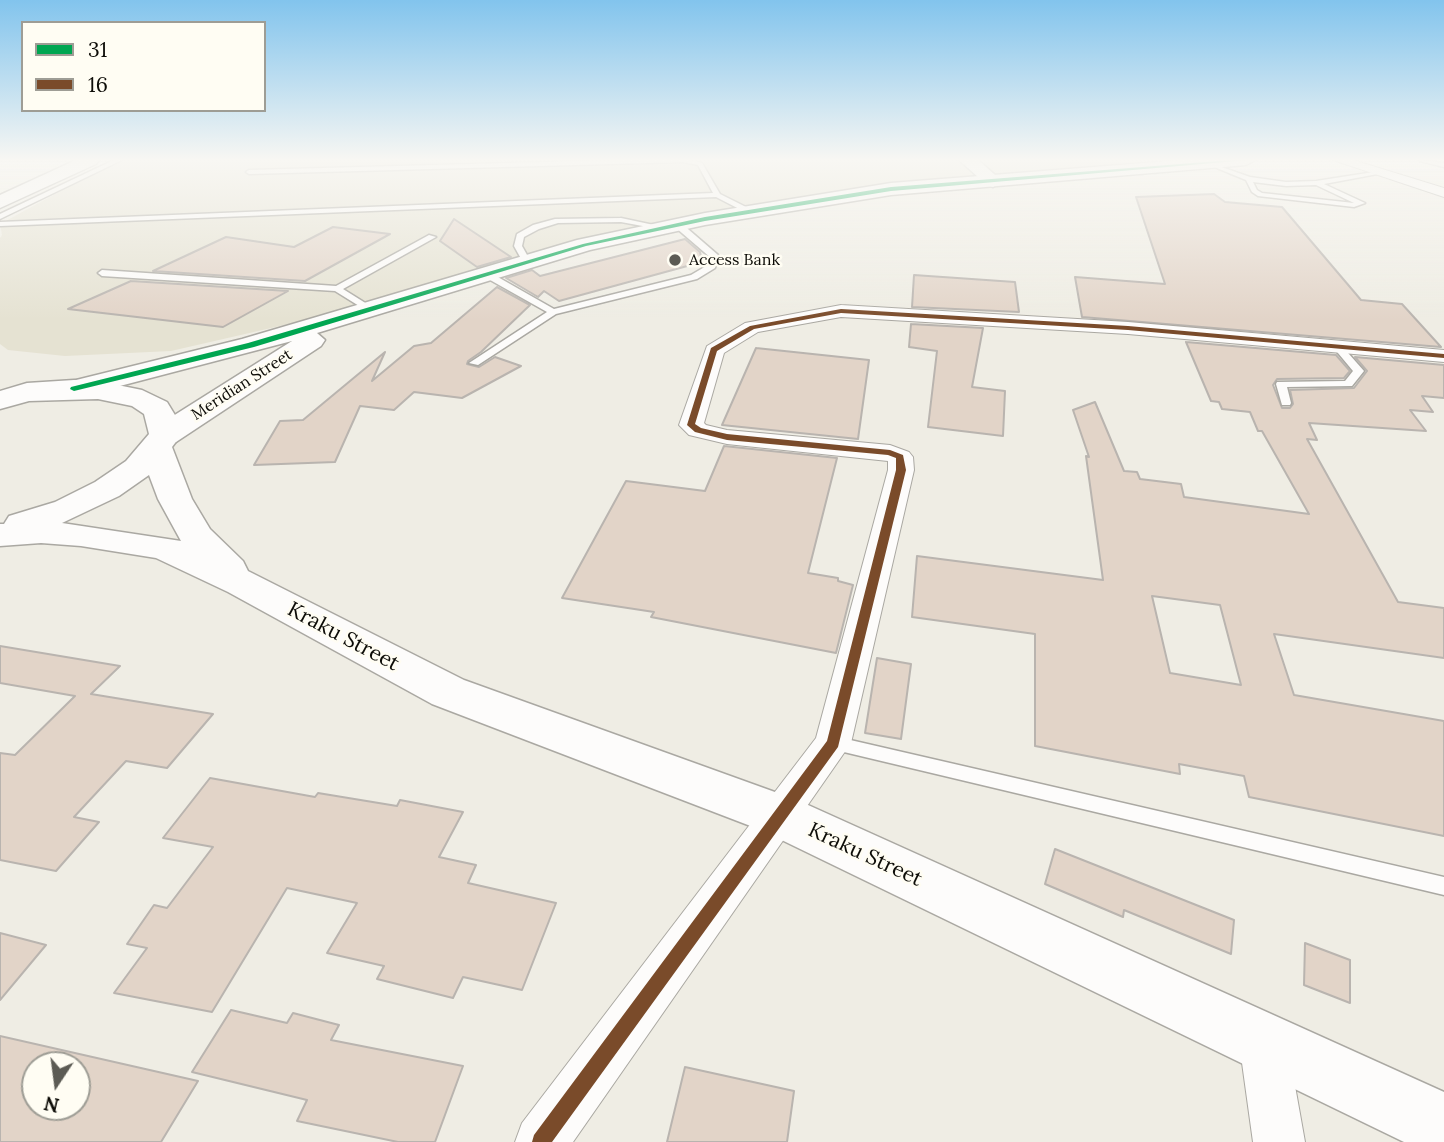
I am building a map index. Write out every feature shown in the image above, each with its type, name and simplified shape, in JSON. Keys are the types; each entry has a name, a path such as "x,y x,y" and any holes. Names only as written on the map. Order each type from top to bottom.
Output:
{"main road":[{"name":"Meridian Street","path":"74,388 251,345 585,245 738,213"},
{"name":"Meridian Street","path":"0,532 67,509 107,489 138,468 161,441 295,349 364,313"},
{"path":"9,392 74,388"},
{"name":"Kraku Street","path":"74,388 122,393 142,399 156,408 163,420 161,441 175,499 195,535 242,583"},
{"name":"Kraku Street","path":"0,532 81,535 165,548 242,583 448,692 779,815 1444,1126"}],"street":[{"path":"541,1142 833,743 901,470 900,457 878,451 727,437 698,430 691,425 714,350 752,327 841,311 1128,328 1444,356"},
{"path":"1263,1041 1279,1142"}],"lane":[{"path":"0,224 265,213"},
{"path":"474,363 553,312 694,276 712,266 715,257 671,226 621,220 558,221 536,227 520,236 518,246 527,262"},
{"path":"102,273 337,289 432,237"},
{"path":"486,274 553,312"},
{"path":"337,289 364,313"},
{"path":"1286,403 1281,384 1348,384 1359,372 1338,347"},
{"path":"833,743 1444,886"}],"shaded area":[{"path":"20,213 769,213 622,239 395,306 377,298 306,320 171,351 65,356 8,350 0,344 0,224"}],"building":[{"path":"1141,213 1287,213 1361,300 1402,304 1441,347 1082,317 1075,277 1165,284"},
{"path":"454,219 511,257 477,267 440,241"},
{"path":"333,227 390,234 305,281 153,271 226,237 294,247"},
{"path":"685,239 700,252 702,262 559,301 544,291 538,297 506,278 532,270 540,276"},
{"path":"914,275 1015,282 1019,312 912,307"},
{"path":"131,281 288,291 223,327 68,309"},
{"path":"497,287 530,305 467,364 479,367 495,357 521,366 462,398 414,392 394,410 360,406 335,462 254,465 280,421 303,420 385,352 372,381 414,346 431,343"},
{"path":"911,324 983,328 972,387 1005,391 1003,436 928,427 937,351 909,347"},
{"path":"1186,342 1336,355 1350,371 1344,378 1277,379 1273,385 1282,408 1290,408 1293,404 1290,390 1354,388 1367,371 1355,357 1444,365 1444,398 1422,396 1433,412 1410,410 1426,431 1309,423 1317,440 1307,439 1398,602 1444,608 1444,658 1274,634 1294,695 1444,721 1444,836 1249,797 1244,776 1179,764 1180,774 1035,746 1035,634 912,617 917,556 1103,580 1086,456 1089,457 1073,410 1095,402 1124,471 1137,472 1140,479 1181,484 1184,497 1309,514 1262,431 1258,431 1250,412 1222,409 1219,402 1211,401","holes":["1152,596 1220,605 1241,685 1170,673"]},
{"path":"756,348 869,360 858,439 722,425"},
{"path":"724,446 837,458 808,573 838,578 838,581 853,585 836,653 651,617 654,612 562,598 626,481 705,491"},
{"path":"0,646 120,666 91,694 213,714 167,768 126,761 74,817 99,822 56,871 0,860 0,753 15,755 75,696 0,683"},
{"path":"877,658 911,664 901,739 865,733"},
{"path":"210,778 315,797 318,793 397,806 400,800 463,812 439,857 476,865 468,883 556,903 522,990 463,977 453,998 377,979 384,966 327,953 357,903 287,888 212,1012 114,993 147,948 127,944 154,905 167,908 213,847 163,838"},
{"path":"1055,849 1234,920 1231,954 1124,910 1123,917 1045,884"},
{"path":"0,933 46,945 0,1000"},
{"path":"1305,943 1350,960 1350,1003 1304,985"},
{"path":"231,1010 287,1023 293,1013 339,1025 331,1040 463,1066 435,1142 398,1142 297,1121 307,1100 192,1072"},
{"path":"0,1036 66,1051 21,1051 21,1121 91,1121 91,1057 198,1081 161,1142 0,1142"},
{"path":"685,1067 794,1091 787,1142 667,1142"}],"transit line":[{"name":"31","path":"74,389 251,345 585,245 740,213"},
{"name":"16","path":"541,1142 833,743 901,470 900,457 890,453 727,437 698,430 691,425 714,350 752,327 841,311 1128,328 1444,356"}],"place":[{"name":"Access Bank","path":"675,260"}]}
